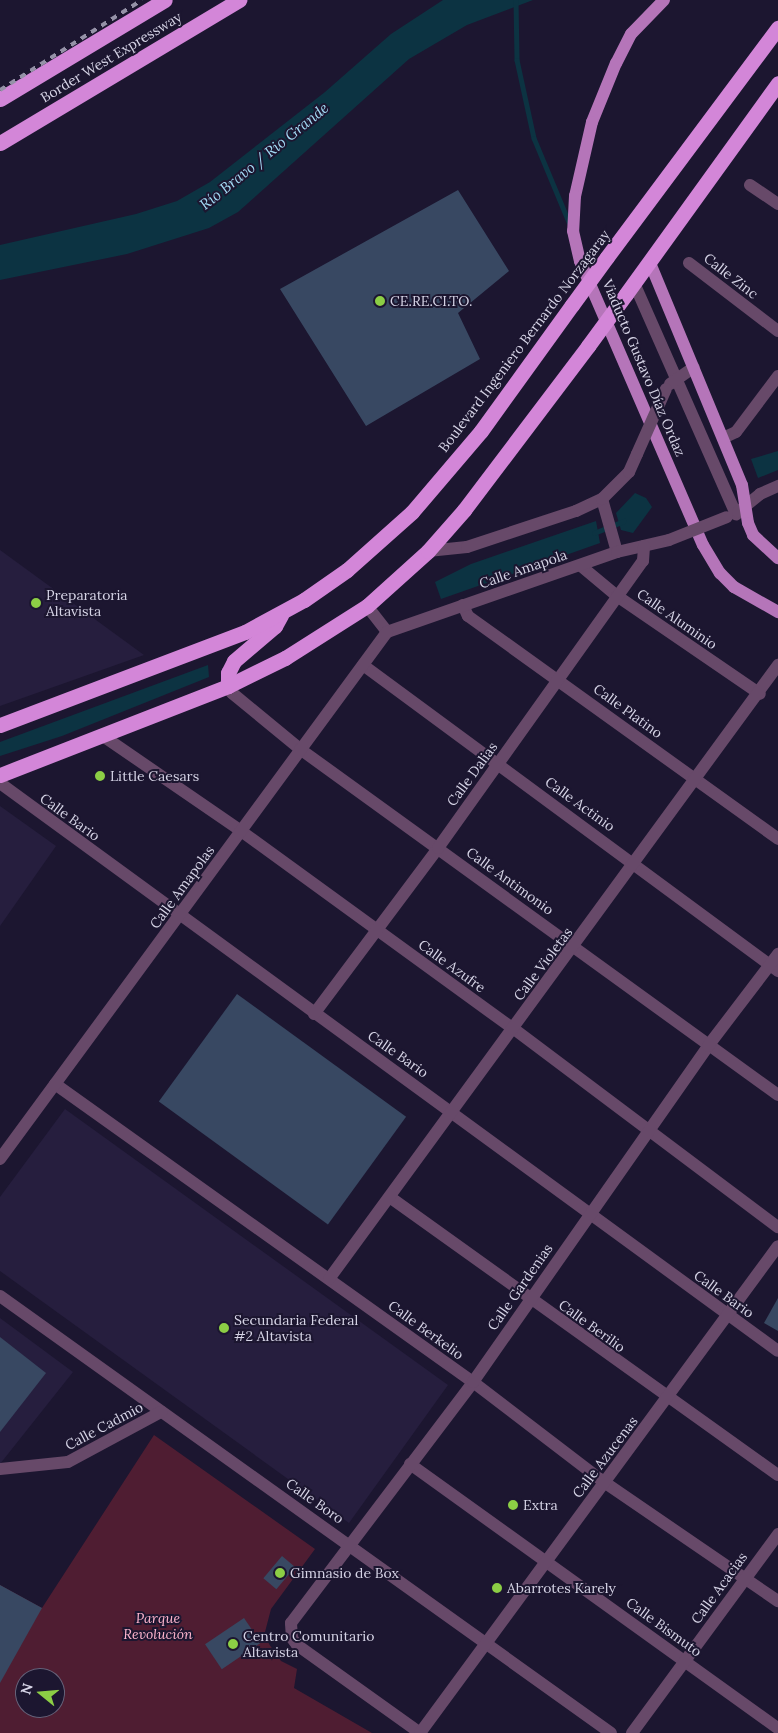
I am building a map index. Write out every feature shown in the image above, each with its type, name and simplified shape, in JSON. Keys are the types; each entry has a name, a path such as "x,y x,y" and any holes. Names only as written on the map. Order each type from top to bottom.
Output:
{"highway":[{"name":"Border West Expressway","path":"0,99 165,0"},
{"name":"Border West Expressway","path":"0,143 239,0"},
{"name":"Boulevard Ingeniero Bernardo Norzagaray","path":"0,725 221,642 283,612 347,570 412,512 481,431 607,257 778,28"},
{"path":"0,775 228,686 285,658 367,606 428,551 464,510 650,263 778,84"},
{"path":"228,686 228,673 234,661 275,626 283,612"}],"main road":[{"name":"Viaducto Gustavo Díaz Ordaz","path":"664,0 631,34 616,62 592,122 575,196 573,231 580,261 703,544 720,573 734,587 778,612"},
{"path":"650,263 742,484 736,513 753,535 778,558"}],"street":[{"path":"750,185 778,204"},
{"name":"Calle Zinc","path":"689,263 778,331"},
{"path":"630,289 676,378 736,513"},
{"path":"428,551 467,547 576,510 602,499 630,472 666,389 676,378 694,367"},
{"path":"723,438 736,432 778,376"},
{"name":"Calle Amapola","path":"387,632 617,552 669,540 736,513 760,494 778,486"},
{"path":"602,499 617,552"},
{"name":"Calle Dalias","path":"314,1014 438,848 643,561 644,546"},
{"name":"Calle Aluminio","path":"581,566 618,596 760,694"},
{"name":"Calle Platino","path":"463,605 468,616 778,839"},
{"path":"367,606 387,632"},
{"name":"Calle Amapolas","path":"0,1159 387,632"},
{"name":"Calle Actinio","path":"363,665 636,863 774,968"},
{"name":"Calle Violetas","path":"329,1279 391,1198 576,946 696,779 760,694 778,665"},
{"name":"Calle Antimonio","path":"228,686 232,693 300,749 576,946 708,1046 778,1095"},
{"name":"Calle Azufre","path":"103,736 241,831 514,1029 778,1227"},
{"name":"Calle Bario","path":"0,783 314,1014 454,1112 588,1215 778,1351"},
{"name":"Calle Gardenias","path":"420,1733 297,1645 292,1638 294,1617 352,1545 472,1382 708,1046 774,968 778,954"},
{"name":"Calle Berkelio","path":"55,1084 472,1382 604,1482 778,1601"},
{"name":"Calle Berilio","path":"391,1198 668,1399 778,1475"},
{"name":"Calle Azucenas","path":"420,1733 489,1643 604,1482 668,1399 778,1246"},
{"name":"Calle Boro","path":"0,1296 161,1412 352,1545 611,1733"},
{"name":"Calle Cadmio","path":"0,1469 68,1462 161,1412"},
{"name":"Calle Bismuto","path":"410,1464 778,1728"},
{"name":"Calle Acacias","path":"632,1733 778,1534"}],"shaded area":[{"name":"Preparatoria Altavista","path":"0,550 144,655 0,706"},
{"path":"0,806 56,846 0,926"},
{"name":"Secundaria Federal #2 Altavista","path":"65,1109 448,1385 349,1523 0,1271 0,1197"},
{"path":"0,1318 73,1372 0,1464"}],"green space":[{"name":"Parque Revolución","path":"154,1435 315,1549 271,1609 265,1632 269,1644 281,1661 297,1669 294,1688 372,1733 0,1733 0,1585 42,1608"}],"water":[{"name":"Río Bravo / Rio Grande","path":"443,0 533,0 467,25 409,59 238,212 209,228 127,254 0,280 0,245 136,214 177,201 210,182 325,92 391,34"},
{"path":"778,451 778,470 758,478 751,459"},
{"path":"635,493 646,498 652,507 633,533 621,530 616,513"},
{"path":"596,521 600,543 441,599 435,582 471,564"},
{"path":"208,665 209,677 62,736 0,756 0,742"}],"building":[{"name":"CE.RE.CI.TO.","path":"458,190 509,271 458,313 480,359 366,426 280,289"},
{"path":"237,994 406,1117 328,1224 159,1102"},
{"path":"778,1298 778,1331 764,1323"},
{"path":"0,1337 46,1373 0,1432"},
{"name":"Gimnasio de Box","path":"282,1556 295,1567 276,1589 263,1578"},
{"path":"0,1585 42,1608 0,1683"},
{"name":"Centro Comunitario Altavista","path":"244,1618 261,1643 222,1669 205,1644"}],"waterway":[{"path":"516,0 517,60 534,138 569,222"},
{"path":"594,533 624,521"}],"railway":[{"path":"0,90 142,0"}],"place":[{"name":"CE.RE.CI.TO.","path":"380,301"},
{"name":"Preparatoria Altavista","path":"36,603"},
{"name":"Little Caesars","path":"100,776"},
{"name":"Secundaria Federal #2 Altavista","path":"224,1328"},
{"name":"Extra","path":"513,1505"},
{"name":"Gimnasio de Box","path":"280,1573"},
{"name":"Abarrotes Karely","path":"497,1588"},
{"name":"Centro Comunitario Altavista","path":"233,1644"}]}
